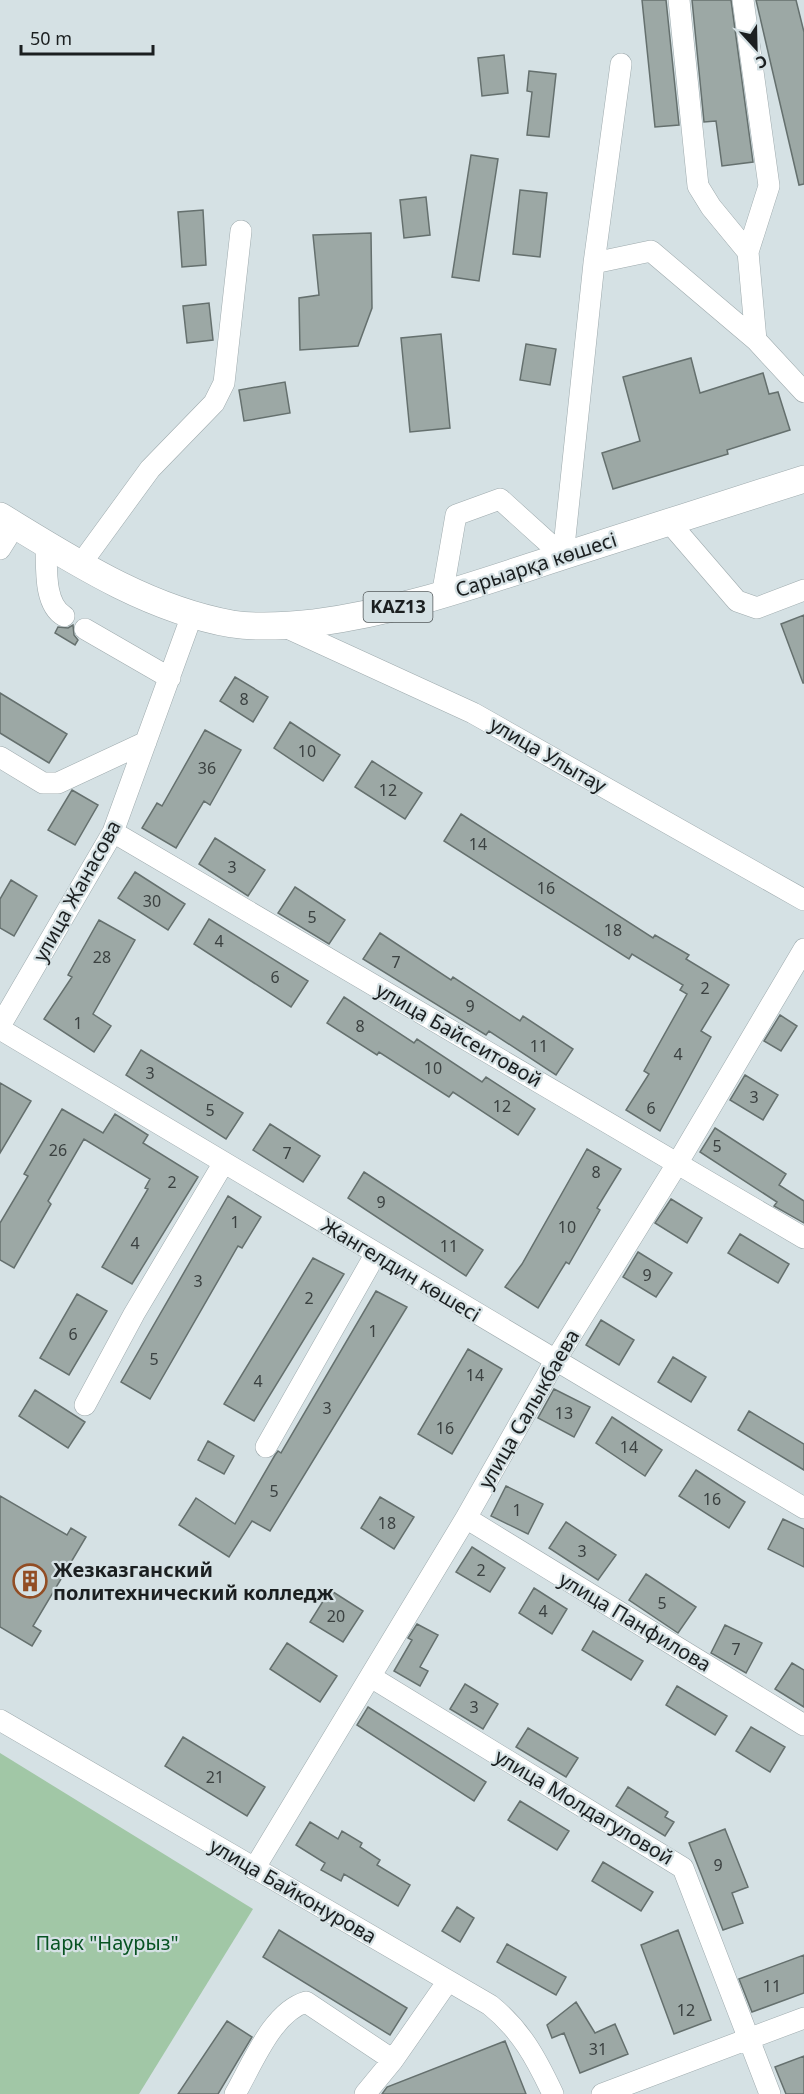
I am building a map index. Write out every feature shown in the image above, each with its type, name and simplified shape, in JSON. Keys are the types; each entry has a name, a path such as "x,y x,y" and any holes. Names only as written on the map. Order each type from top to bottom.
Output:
{"main road":[{"name":"Сарыарқа көшесі","path":"8,520 80,565 158,602 192,615 234,624 283,626 362,617 442,596 804,479"}],"street":[{"path":"679,0 698,186 711,207 748,252"},
{"path":"743,0 769,186 748,252 756,340"},
{"path":"563,556 594,263 621,64"},
{"path":"80,565 150,470 214,403 224,383 241,231"},
{"path":"594,263 651,251 756,340 804,392"},
{"path":"442,596 456,515 500,499 563,556"},
{"path":"0,549 8,520"},
{"path":"669,522 737,601 757,608 804,590"},
{"path":"46,544 49,592 57,612 64,616"},
{"name":"улица Жанасова","path":"0,1028 113,832 192,615"},
{"name":"улица Улытау","path":"283,626 473,713 804,900"},
{"path":"85,629 170,678"},
{"path":"0,757 43,783 58,783 146,742"},
{"name":"улица Байсеитовой","path":"113,832 804,1238"},
{"name":"улица Салыкбаева","path":"254,1869 466,1518 555,1361 677,1164 804,949"},
{"name":"Жангелдин көшесі","path":"0,1028 375,1255 804,1508"},
{"path":"85,1405 134,1314 223,1164"},
{"path":"266,1447 375,1255"},
{"name":"улица Панфилова","path":"466,1518 804,1725"},
{"name":"улица Молдагуловой","path":"371,1677 683,1868 770,2094"},
{"name":"улица Байконурова","path":"0,1720 489,2005 508,2019 535,2054 553,2094"},
{"path":"365,2094 393,2060 448,1981"},
{"path":"235,2094 275,2024 285,2012 306,2002 393,2060"},
{"path":"602,2094 804,2018"}],"green space":[{"name":"Парк \"Наурыз\"","path":"0,1753 253,1909 139,2094 0,2094"}],"building":[{"path":"642,0 666,0 679,125 655,127"},
{"path":"692,0 731,0 753,162 722,166 716,121 704,122"},
{"path":"756,0 796,0 804,32 804,184 799,185"},
{"path":"504,55 508,93 482,96 478,58"},
{"path":"529,71 556,74 549,137 527,135 532,92 527,91"},
{"path":"471,155 498,159 479,281 452,277"},
{"path":"520,190 547,193 540,257 513,254"},
{"path":"426,197 430,235 404,238 400,200"},
{"path":"203,210 206,265 182,267 178,212"},
{"path":"371,233 372,308 358,346 300,350 299,298 319,295 313,235"},
{"path":"209,303 213,340 187,343 183,306"},
{"path":"441,334 450,428 410,432 401,338"},
{"path":"526,344 556,349 550,385 520,380"},
{"path":"691,358 700,393 763,373 769,394 778,392 790,430 727,450 728,454 613,489 602,453 640,441 623,377"},
{"path":"285,382 290,413 244,421 239,390"},
{"path":"804,615 804,683 803,683 781,624"},
{"path":"73,625 74,635 78,640 75,645 55,633 58,627 68,628"},
{"path":"235,677 268,697 253,722 220,701"},
{"path":"0,693 67,734 49,763 0,733"},
{"path":"290,722 340,755 323,781 274,748"},
{"path":"205,730 241,750 210,805 204,801 176,848 142,828 157,803 162,806"},
{"path":"372,761 422,793 405,819 355,787"},
{"path":"72,790 98,805 75,845 48,830"},
{"path":"461,814 653,938 655,935 689,955 686,959 729,985 701,1031 711,1037 660,1131 626,1110 649,1074 644,1071 687,994 680,990 683,985 632,954 629,959 444,841"},
{"path":"215,838 265,870 248,896 199,864"},
{"path":"135,872 185,904 168,930 118,898"},
{"path":"11,880 37,896 14,936 0,928 0,899"},
{"path":"295,887 345,920 329,944 278,913"},
{"path":"209,919 308,981 291,1007 194,944"},
{"path":"99,920 135,940 93,1014 111,1026 94,1052 44,1019 72,977 68,975"},
{"path":"380,933 451,980 453,977 520,1021 523,1016 573,1049 556,1075 489,1031 486,1035 363,959"},
{"path":"344,997 414,1043 417,1039 482,1082 486,1077 535,1109 518,1135 453,1092 449,1097 379,1052 377,1055 327,1023"},
{"path":"780,1015 797,1026 781,1051 764,1041"},
{"path":"141,1050 243,1113 226,1139 126,1075"},
{"path":"745,1075 778,1095 763,1120 730,1100"},
{"path":"0,1083 31,1101 0,1153"},
{"path":"62,1109 103,1133 115,1114 148,1135 143,1143 198,1177 132,1284 102,1267 148,1189 145,1188 150,1179 84,1139 48,1201 51,1204 14,1268 0,1260 0,1223 28,1176 24,1174"},
{"path":"270,1124 320,1156 303,1182 253,1150"},
{"path":"715,1128 786,1174 779,1185 804,1201 804,1223 774,1206 777,1202 700,1152"},
{"path":"587,1149 621,1169 597,1208 600,1210 569,1264 566,1262 538,1308 505,1287 522,1264"},
{"path":"364,1172 483,1250 466,1276 348,1198"},
{"path":"228,1196 261,1217 242,1248 238,1246 150,1399 121,1382"},
{"path":"671,1199 702,1218 687,1243 655,1223"},
{"path":"740,1234 789,1264 778,1283 728,1253"},
{"path":"638,1252 672,1273 656,1297 623,1277"},
{"path":"313,1258 344,1274 254,1421 224,1404"},
{"path":"376,1291 407,1307 270,1531 252,1521 229,1557 179,1525 196,1498 235,1524 275,1455 278,1451 281,1453"},
{"path":"77,1294 107,1311 69,1375 40,1358"},
{"path":"601,1320 634,1340 619,1365 586,1345"},
{"path":"468,1349 502,1369 452,1454 418,1434"},
{"path":"673,1357 706,1377 691,1402 658,1382"},
{"path":"554,1389 590,1407 574,1437 538,1418"},
{"path":"35,1390 85,1422 68,1448 19,1416"},
{"path":"749,1411 804,1444 804,1470 738,1430"},
{"path":"612,1417 662,1450 645,1476 596,1443"},
{"path":"208,1441 234,1456 224,1474 198,1460"},
{"path":"696,1470 745,1502 729,1528 679,1496"},
{"path":"506,1486 543,1504 528,1534 491,1516"},
{"name":"Жезказганский политехнический колледж","path":"0,1496 67,1535 71,1528 86,1537 33,1626 41,1631 32,1646 0,1627"},
{"path":"380,1497 414,1517 394,1549 361,1528"},
{"path":"783,1519 804,1529 804,1567 768,1549"},
{"path":"566,1522 616,1555 598,1580 549,1548"},
{"path":"472,1547 505,1568 490,1592 456,1572"},
{"path":"646,1574 696,1607 678,1633 629,1600"},
{"path":"534,1588 567,1609 552,1634 519,1613"},
{"path":"330,1590 363,1611 343,1642 310,1622"},
{"path":"417,1624 438,1635 420,1667 428,1671 420,1686 394,1671 412,1640 408,1638"},
{"path":"725,1625 762,1643 746,1673 711,1653"},
{"path":"593,1631 643,1661 631,1680 582,1650"},
{"path":"287,1643 337,1676 320,1702 270,1669"},
{"path":"792,1663 804,1670 804,1707 775,1689"},
{"path":"465,1684 498,1704 483,1729 450,1709"},
{"path":"677,1686 727,1716 715,1735 666,1705"},
{"path":"368,1707 486,1782 474,1801 357,1725"},
{"path":"751,1727 785,1747 770,1772 736,1751"},
{"path":"528,1728 578,1758 566,1777 516,1747"},
{"path":"183,1737 265,1787 247,1816 165,1766"},
{"path":"628,1787 668,1812 665,1817 674,1822 665,1836 616,1806"},
{"path":"520,1801 569,1831 557,1850 508,1820"},
{"path":"310,1822 338,1839 342,1831 362,1843 360,1847 380,1860 377,1865 410,1885 398,1906 344,1874 341,1881 321,1870 325,1863 296,1845"},
{"path":"725,1829 748,1887 732,1893 743,1923 723,1930 689,1843"},
{"path":"603,1862 653,1892 641,1911 592,1881"},
{"path":"457,1907 474,1918 460,1942 442,1931"},
{"path":"279,1930 407,2008 390,2035 263,1957"},
{"path":"678,1930 711,2020 674,2034 641,1945"},
{"path":"507,1944 566,1977 556,1995 497,1962"},
{"path":"804,1955 804,1993 752,2012 739,1979"},
{"path":"576,2002 595,2033 615,2024 628,2054 580,2073 564,2033 552,2038 547,2025"},
{"path":"227,2021 252,2037 218,2094 178,2094"},
{"path":"505,2041 526,2094 382,2094 387,2087"},
{"path":"804,2056 804,2094 786,2094 775,2067"}],"place":[{"name":"Жезказганский политехнический колледж","path":"30,1581"}]}
